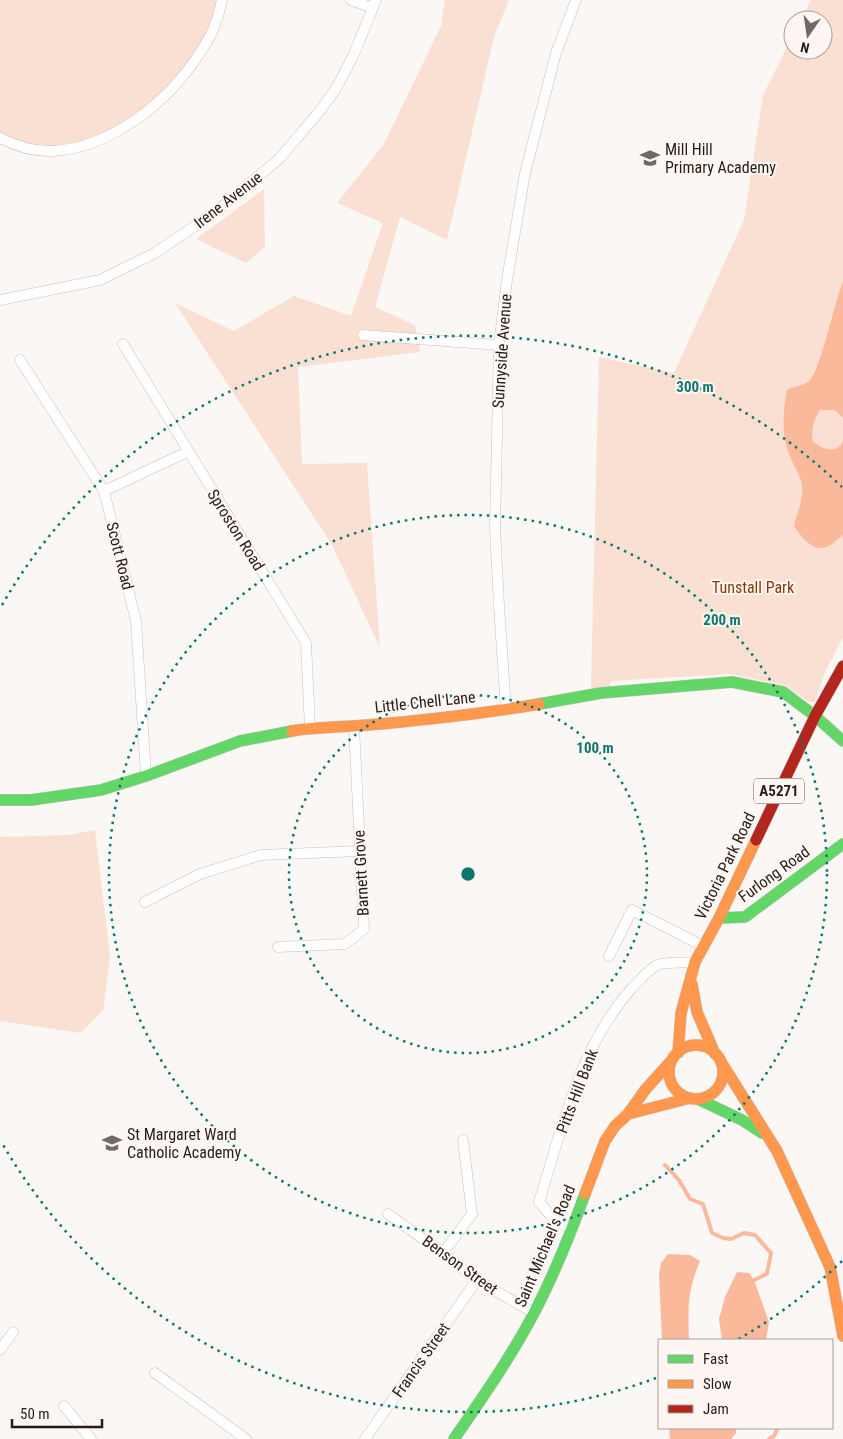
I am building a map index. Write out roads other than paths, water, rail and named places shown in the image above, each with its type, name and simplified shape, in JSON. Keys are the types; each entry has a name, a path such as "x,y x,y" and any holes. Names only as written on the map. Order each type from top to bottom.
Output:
{"street":[{"path":"0,138 10,144 33,150 52,151 89,143 140,118 173,89 188,71 213,30 222,0"},
{"path":"351,0 375,4"},
{"name":"Sunnyside Avenue","path":"506,710 498,606 495,528 499,345 507,280 525,173 556,53 576,0"},
{"name":"Irene Avenue","path":"0,300 100,280 155,253 213,214 279,159 319,112 337,87 354,54 375,4"},
{"path":"364,335 499,345"},
{"name":"Sproston Road","path":"122,344 306,644 310,728"},
{"name":"Scott Road","path":"20,360 104,491 136,621 146,776"},
{"path":"104,491 187,452"},
{"name":"Victoria Park Road","path":"675,1056 681,1013 695,962 719,918 815,716 843,666"},
{"name":"Little Chell Lane","path":"1,797 31,800 101,790 146,776 240,740 310,728 354,726 506,710 601,693 732,682 783,692 815,716 843,741"},
{"name":"Barnett Grove","path":"278,947 345,944 364,929 354,726"},
{"name":"Furlong Road","path":"719,918 745,917 843,844"},
{"path":"146,902 200,874 261,856 360,851"},
{"path":"609,956 632,910 703,946"},
{"name":"Pitts Hill Bank","path":"571,1229 551,1216 539,1202 574,1089 592,1047 621,1001 642,977 658,965 695,962"},
{"name":"Victoria Park Road","path":"691,974 694,1004 700,1022 718,1058"},
{"path":"628,1114 707,1097 719,1086 723,1072 718,1058 703,1047 695,1046 686,1048 675,1056 669,1076 681,1095 694,1099"},
{"name":"Saint Michael's Road","path":"454,1439 493,1381 534,1313 557,1265 605,1141 615,1126 628,1114 645,1090 675,1056"},
{"name":"A5271","path":"718,1058 777,1151 830,1267 843,1336"},
{"name":"A5271","path":"694,1099 742,1120 768,1138"},
{"path":"443,1253 472,1214 463,1140"},
{"name":"Benson Street","path":"388,1214 477,1280 534,1313"},
{"name":"Francis Street","path":"365,1439 477,1280"},
{"path":"0,1350 13,1332"},
{"path":"155,1374 246,1439"},
{"path":"64,1406 91,1439"}],"waterway":[{"path":"665,1165 679,1180 690,1199 703,1204 712,1233 731,1239 744,1233 755,1235 771,1253 767,1274 754,1280"},
{"path":"769,1439 774,1436 778,1429"}],"place":[{"name":"Mill Hill Primary Academy","path":"650,158"},
{"name":"St Margaret Ward Catholic Academy","path":"112,1143"}],"park label":[{"name":"Tunstall Park","path":"753,587"}]}
